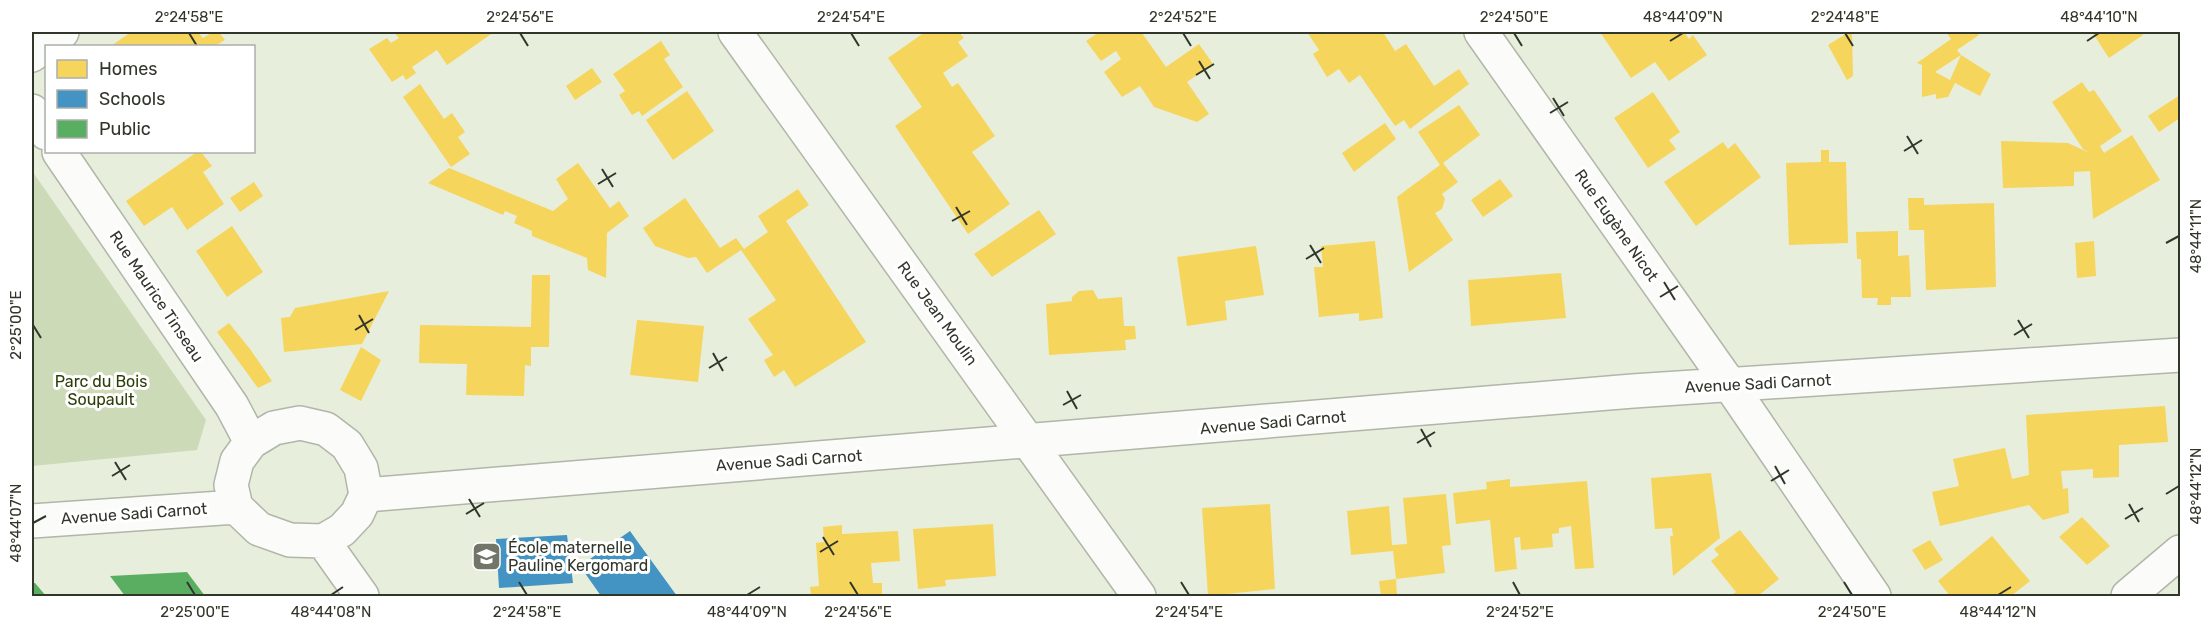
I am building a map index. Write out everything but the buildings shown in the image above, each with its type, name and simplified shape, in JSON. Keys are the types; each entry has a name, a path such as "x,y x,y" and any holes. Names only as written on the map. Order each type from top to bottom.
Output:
{"street":[{"path":"32,55 62,32"},
{"name":"Rue Jean Moulin","path":"735,32 1029,440 1139,597"},
{"name":"Rue Eugène Nicot","path":"1481,32 1730,385 1874,597"},
{"path":"32,111 45,131"},
{"name":"Rue Maurice Tinseau","path":"60,153 232,406 251,442"},
{"name":"Avenue Sadi Carnot","path":"366,495 1730,385 2181,354"},
{"path":"300,423 326,429 347,445 361,468 366,495 357,514 342,530 323,541 290,540 259,529 236,507 231,485 237,461 251,442 274,428 300,423"},
{"name":"Avenue Sadi Carnot","path":"32,521 236,507"},
{"path":"323,541 362,597"},
{"path":"2128,597 2181,552"}],"green space":[{"name":"Parc du Bois Soupault","path":"32,171 206,420 197,450 32,466"}],"place":[{"name":"École maternelle Pauline Kergomard","path":"487,556"}]}
